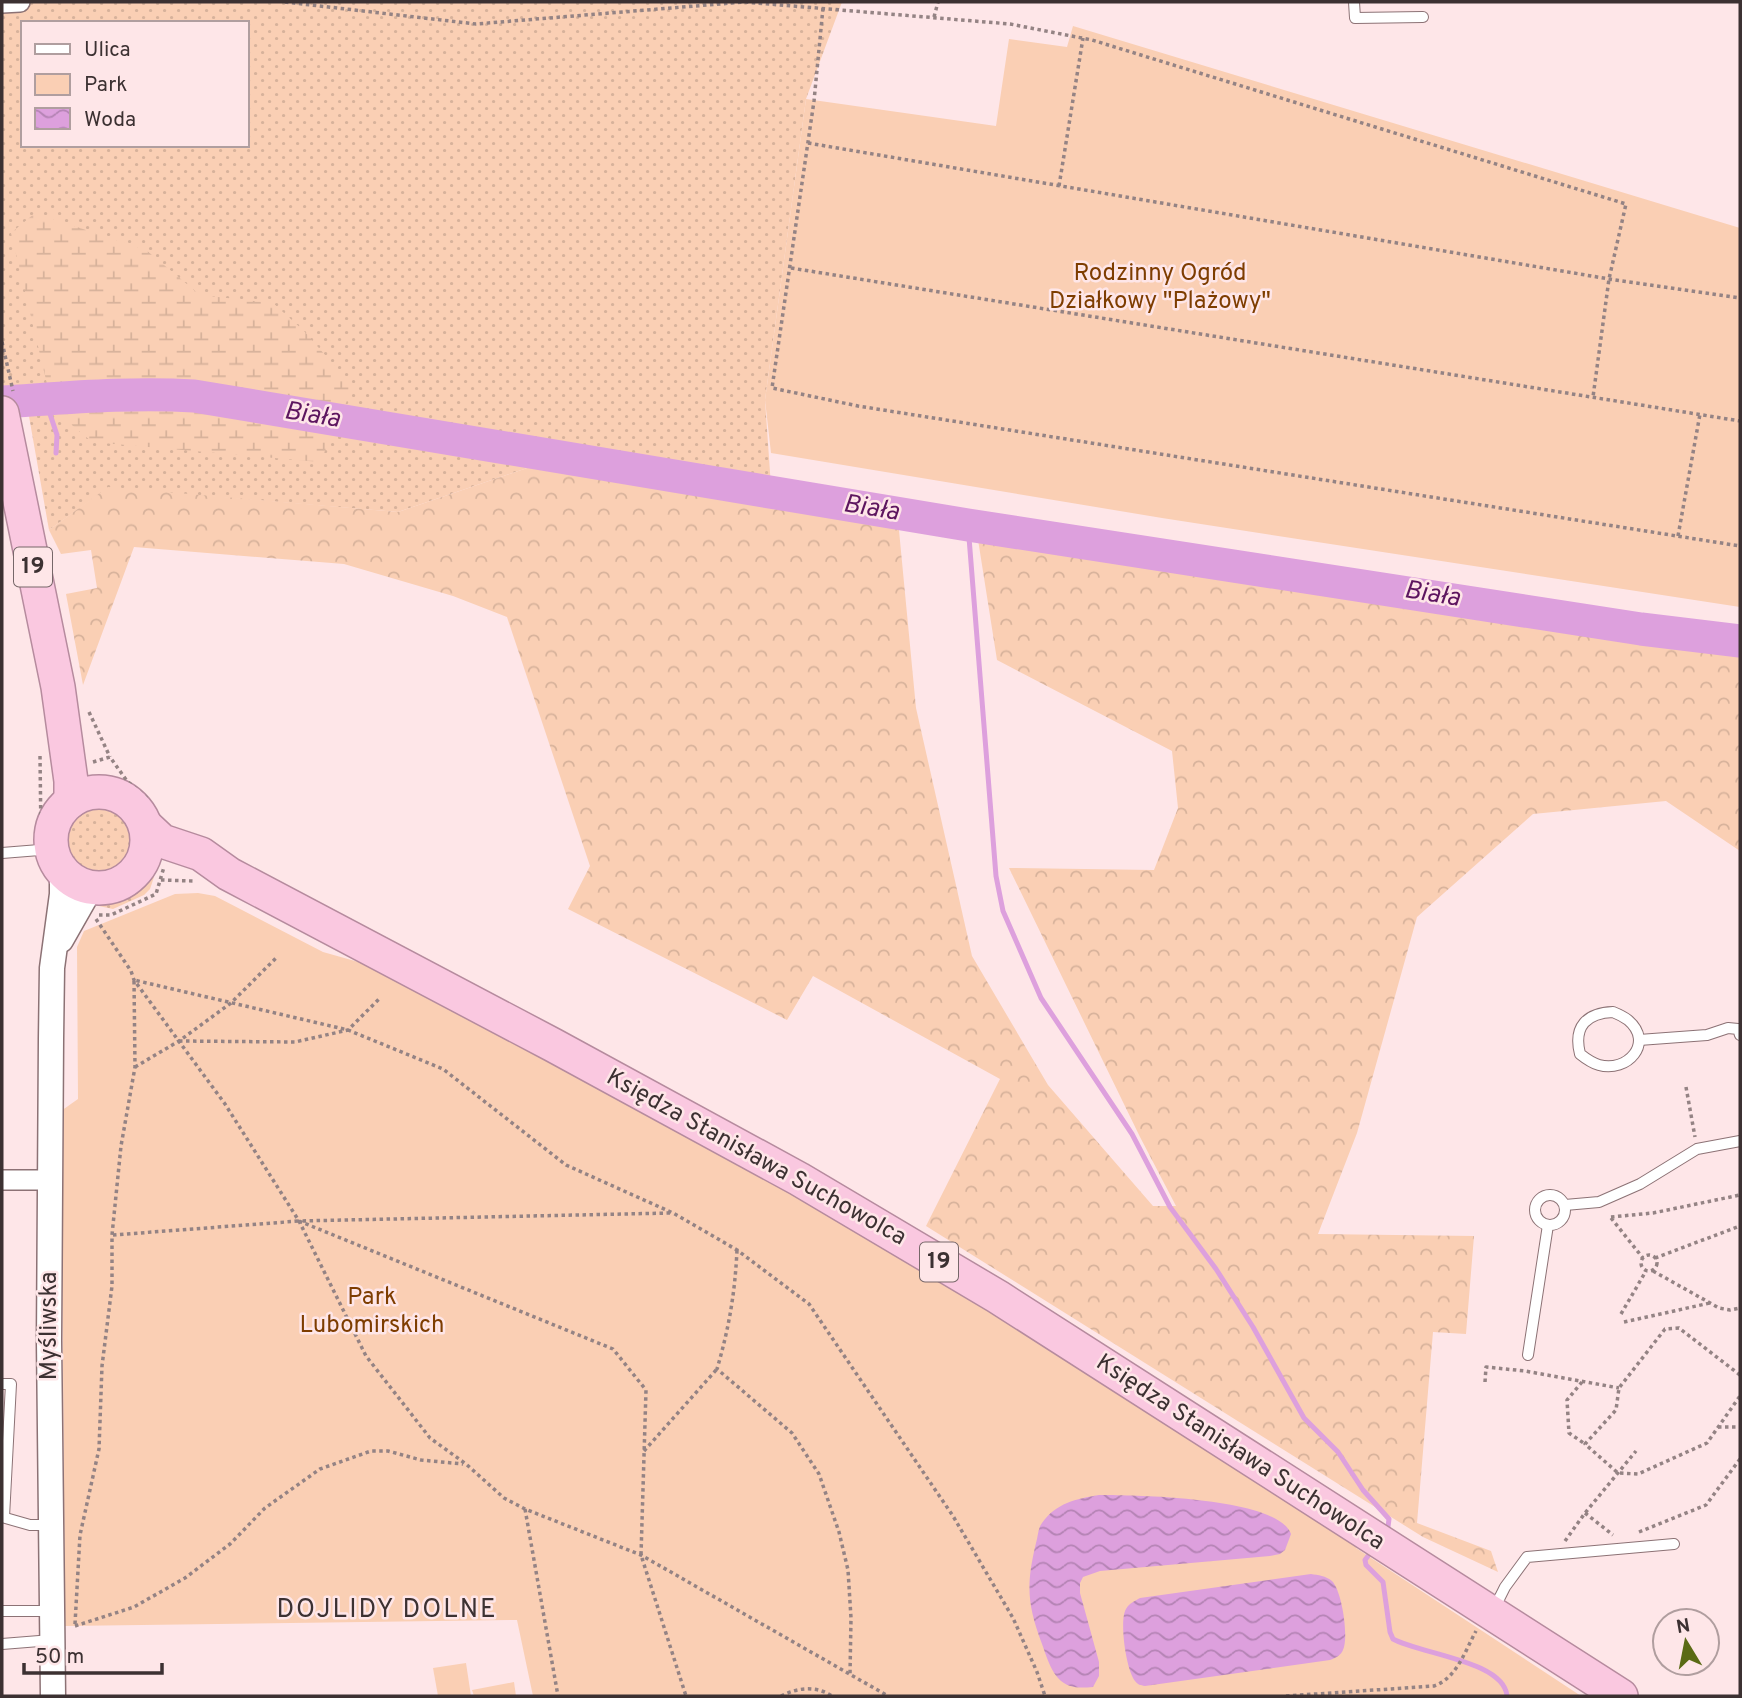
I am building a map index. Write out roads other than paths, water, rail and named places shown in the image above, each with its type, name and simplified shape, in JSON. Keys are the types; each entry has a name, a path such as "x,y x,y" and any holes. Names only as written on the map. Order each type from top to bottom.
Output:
{"highway":[{"name":"19","path":"2,416 58,687 71,781 71,801"},
{"name":"19","path":"58,687 95,775 107,792 123,797 131,803 142,816 146,826"},
{"path":"107,792 89,793 71,801 59,813 53,826 52,856 72,879 82,884 95,901 107,887 125,880 141,865 147,847 146,826"},
{"name":"Księdza Stanisława Suchowolca","path":"146,826 162,841 201,854 229,874 541,1038 799,1179 998,1297 1621,1696"},
{"name":"Księdza Stanisława Suchowolca","path":"141,865 164,864 229,874"}],"street":[{"path":"2,3 20,2"},
{"name":"Myśliwska","path":"52,856 62,894 53,956 50,1180 53,1696"},
{"name":"Myśliwska","path":"53,956 86,896 95,901"},
{"path":"2,1180 50,1180"}],"lane":[{"path":"1354,2 1355,19 1423,17"},
{"path":"2,853 52,856"},
{"path":"1613,1012 1628,1020 1637,1032 1639,1040 1637,1050 1630,1060 1600,1066 1580,1054 1577,1041 1587,1020 1598,1013 1613,1012"},
{"path":"1639,1040 1707,1035 1728,1028 1738,1029 1740,1035"},
{"path":"1565,1205 1599,1202 1640,1184 1697,1149 1740,1141"},
{"path":"1553,1195 1560,1198 1565,1205 1563,1217 1560,1222 1548,1225 1540,1222 1534,1207 1538,1199 1553,1195"},
{"path":"1528,1355 1548,1225"},
{"path":"2,1384 11,1384 3,1517 30,1525 51,1524"},
{"path":"1491,1614 1505,1587 1527,1557 1674,1544"},
{"path":"2,1611 52,1611"},
{"path":"2,1644 52,1640"}],"water":[{"path":"1099,1495 1172,1498 1234,1505 1260,1512 1280,1522 1291,1534 1285,1550 1280,1554 1100,1571 1083,1577 1080,1593 1099,1662 1099,1676 1093,1687 1074,1687 1058,1678 1047,1657 1031,1606 1031,1571 1040,1527 1048,1516 1067,1503"},
{"path":"1311,1574 1332,1581 1339,1594 1344,1614 1345,1644 1336,1657 1145,1686 1135,1681 1126,1656 1123,1634 1124,1615 1132,1602 1140,1598"}],"waterway":[{"name":"Biała","path":"2,402 122,395 194,396 968,525 1641,629 1740,641"},
{"path":"45,399 57,435 56,453"},
{"path":"968,525 996,876 1003,911 1041,998 1132,1134 1170,1207 1216,1269 1253,1327 1304,1418 1338,1452 1363,1490 1389,1519 1388,1527"},
{"path":"1368,1556 1366,1565 1383,1582 1393,1639 1459,1660 1492,1674 1502,1684 1507,1696"}],"district":[{"name":"DOJLIDY DOLNE","path":"387,1610"}],"park label":[{"name":"Rodzinny Ogród Działkowy \"Plażowy\"","path":"1160,288"},
{"name":"Park Lubomirskich","path":"372,1312"}]}
